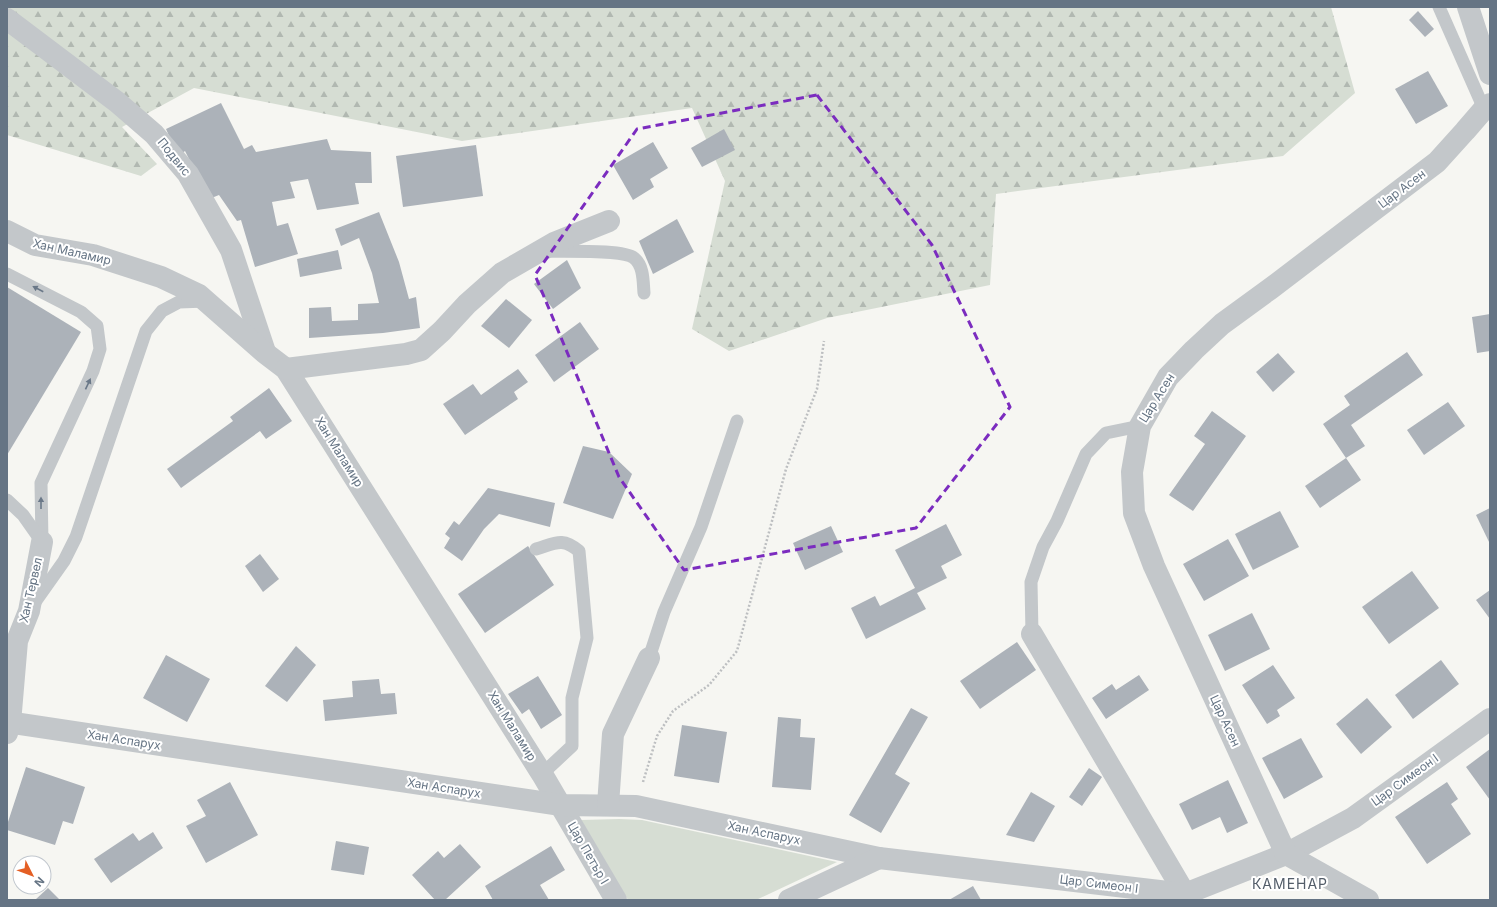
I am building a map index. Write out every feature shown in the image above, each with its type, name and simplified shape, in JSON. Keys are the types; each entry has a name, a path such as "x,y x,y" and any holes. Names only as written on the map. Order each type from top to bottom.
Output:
{"street":[{"path":"1468,7 1490,74"},
{"name":"Подвис","path":"7,18 117,102 154,134 188,174 230,250 265,353"},
{"name":"Цар Асен","path":"1286,854 1154,566 1134,513 1132,472 1140,426 1168,377 1222,324 1436,162 1465,132 1487,106"},
{"path":"286,369 406,354 421,350 442,331 467,304 502,273 554,243 609,221"},
{"name":"Хан Маламир","path":"7,231 35,245 93,255 161,277 199,295 265,353 286,369 561,805"},
{"name":"Хан Тервел","path":"8,726 17,641 29,611 42,542"},
{"path":"1032,634 1188,897"},
{"path":"608,805 613,734 649,658"},
{"name":"Цар Симеон I","path":"879,858 1188,897 1286,854 1353,818 1490,719"},
{"name":"Хан Аспарух","path":"8,726 561,805 636,806 879,858"},
{"name":"Цар Петър I","path":"561,805 616,900"},
{"path":"1286,854 1368,900"},
{"path":"789,900 879,858"}],"lane":[{"path":"1438,7 1487,106"},
{"path":"541,251 622,253 634,258 642,268 644,293"},
{"path":"7,274 81,312 97,326 100,349 93,372 41,483 42,542"},
{"path":"29,611 64,561 76,537 146,331 162,311 179,302 206,301"},
{"path":"649,658 664,612 701,528 737,421"},
{"path":"1032,634 1031,582 1043,547 1057,521 1086,454 1106,433 1140,426"},
{"path":"7,500 22,515 42,542"},
{"path":"536,549 561,542 570,543 579,551 587,638 572,698 572,746 542,774"}],"path":[{"path":"636,806 657,736 673,711 709,685 737,651 786,469 818,389 824,341"}],"highlighted area":[{"path":"817,95 932,245 1010,407 916,528 684,570 619,477 535,275 637,129"}],"green space":[{"path":"7,7 1331,7 1355,93 1283,156 996,194 990,285 827,318 729,351 692,329 725,181 692,108 462,141 194,88 122,127 157,164 141,176 7,135"},
{"path":"581,820 642,820 837,862 756,900 628,900"}],"building":[{"path":"1418,11 1434,29 1425,37 1409,20"},
{"path":"1428,71 1448,106 1416,124 1395,89"},
{"path":"221,103 244,149 252,145 256,152 327,139 331,150 371,152 372,183 355,183 359,204 317,210 308,179 290,182 295,198 272,202 277,226 288,223 298,254 255,267 241,220 237,221 219,195 209,199 185,151 181,154 174,147 166,129"},
{"path":"724,129 735,150 702,167 691,148"},
{"path":"653,142 668,168 650,179 654,187 633,200 613,165"},
{"path":"476,145 483,196 403,207 396,156"},
{"path":"379,212 399,262 409,299 416,297 420,328 383,333 309,338 309,308 331,307 332,321 358,320 358,304 379,303 372,273 359,238 341,246 335,229"},
{"path":"677,219 694,252 653,274 639,241"},
{"path":"338,250 342,269 300,277 297,259"},
{"path":"567,260 581,288 553,309 534,284"},
{"path":"7,287 81,332 7,455"},
{"path":"506,299 532,320 509,348 481,326"},
{"path":"1490,314 1490,351 1477,353 1472,317"},
{"path":"580,322 599,349 554,382 535,355"},
{"path":"1407,352 1423,375 1351,425 1365,446 1346,458 1323,424 1350,405 1344,396"},
{"path":"1278,353 1295,372 1273,392 1256,372"},
{"path":"518,369 528,382 514,392 518,399 465,435 443,404 473,384 481,395"},
{"path":"269,388 292,421 266,439 260,431 181,488 167,469 233,421 230,417"},
{"path":"1448,402 1465,426 1424,455 1407,430"},
{"path":"1212,411 1246,436 1193,511 1169,495 1205,444 1194,436"},
{"path":"583,446 609,452 632,474 613,519 563,503"},
{"path":"1346,458 1361,480 1320,508 1305,486"},
{"path":"488,488 555,503 550,527 499,514 484,529 462,561 444,548 450,538 445,534 454,521 459,525"},
{"path":"1490,508 1490,544 1476,515"},
{"path":"1280,511 1299,547 1253,570 1235,534"},
{"path":"946,524 962,555 941,566 947,578 917,593 926,609 866,639 851,608 875,596 880,606 915,588 895,550"},
{"path":"831,526 843,552 805,570 793,543"},
{"path":"1228,539 1249,576 1204,601 1183,564"},
{"path":"528,546 554,585 485,633 458,594"},
{"path":"260,554 279,579 263,592 245,566"},
{"path":"1412,571 1439,608 1389,644 1362,607"},
{"path":"1490,590 1490,619 1476,600"},
{"path":"1252,613 1270,649 1225,671 1208,635"},
{"path":"1017,642 1036,670 980,709 960,681"},
{"path":"296,646 316,665 287,702 265,686"},
{"path":"166,655 210,679 187,722 143,698"},
{"path":"1441,660 1459,684 1413,719 1395,695"},
{"path":"1273,665 1295,698 1277,710 1280,716 1267,724 1242,685"},
{"path":"1139,675 1149,690 1106,719 1092,698 1112,684 1116,690"},
{"path":"538,676 562,715 541,729 529,709 522,714 508,694"},
{"path":"379,679 381,694 395,693 397,714 325,721 323,700 353,697 352,681"},
{"path":"1367,698 1392,727 1361,754 1336,724"},
{"path":"911,708 928,717 895,774 910,783 881,833 849,815"},
{"path":"778,717 801,719 800,737 815,738 811,790 772,787"},
{"path":"682,725 727,732 719,783 674,776"},
{"path":"1301,738 1323,777 1284,799 1262,758"},
{"path":"1490,749 1490,800 1466,767"},
{"path":"26,767 85,787 73,824 63,821 55,845 7,830 7,825"},
{"path":"1089,768 1102,777 1082,806 1069,797"},
{"path":"1228,780 1248,823 1227,833 1220,817 1192,830 1179,804"},
{"path":"230,782 258,835 206,863 186,826 206,816 197,800"},
{"path":"1447,782 1458,799 1451,804 1471,834 1427,864 1395,817"},
{"path":"1031,792 1055,806 1034,842 1006,835"},
{"path":"153,832 163,848 111,883 94,859 133,833 139,841"},
{"path":"336,841 369,847 364,875 331,870"},
{"path":"460,844 481,867 445,900 435,900 412,875 438,851 444,858"},
{"path":"551,846 565,870 540,885 549,900 493,900 485,886"},
{"path":"973,886 981,900 949,900"},
{"path":"52,892 60,900 35,900 40,895 52,895"}],"district":[{"name":"КАМЕНАР","path":"1290,884"}]}
